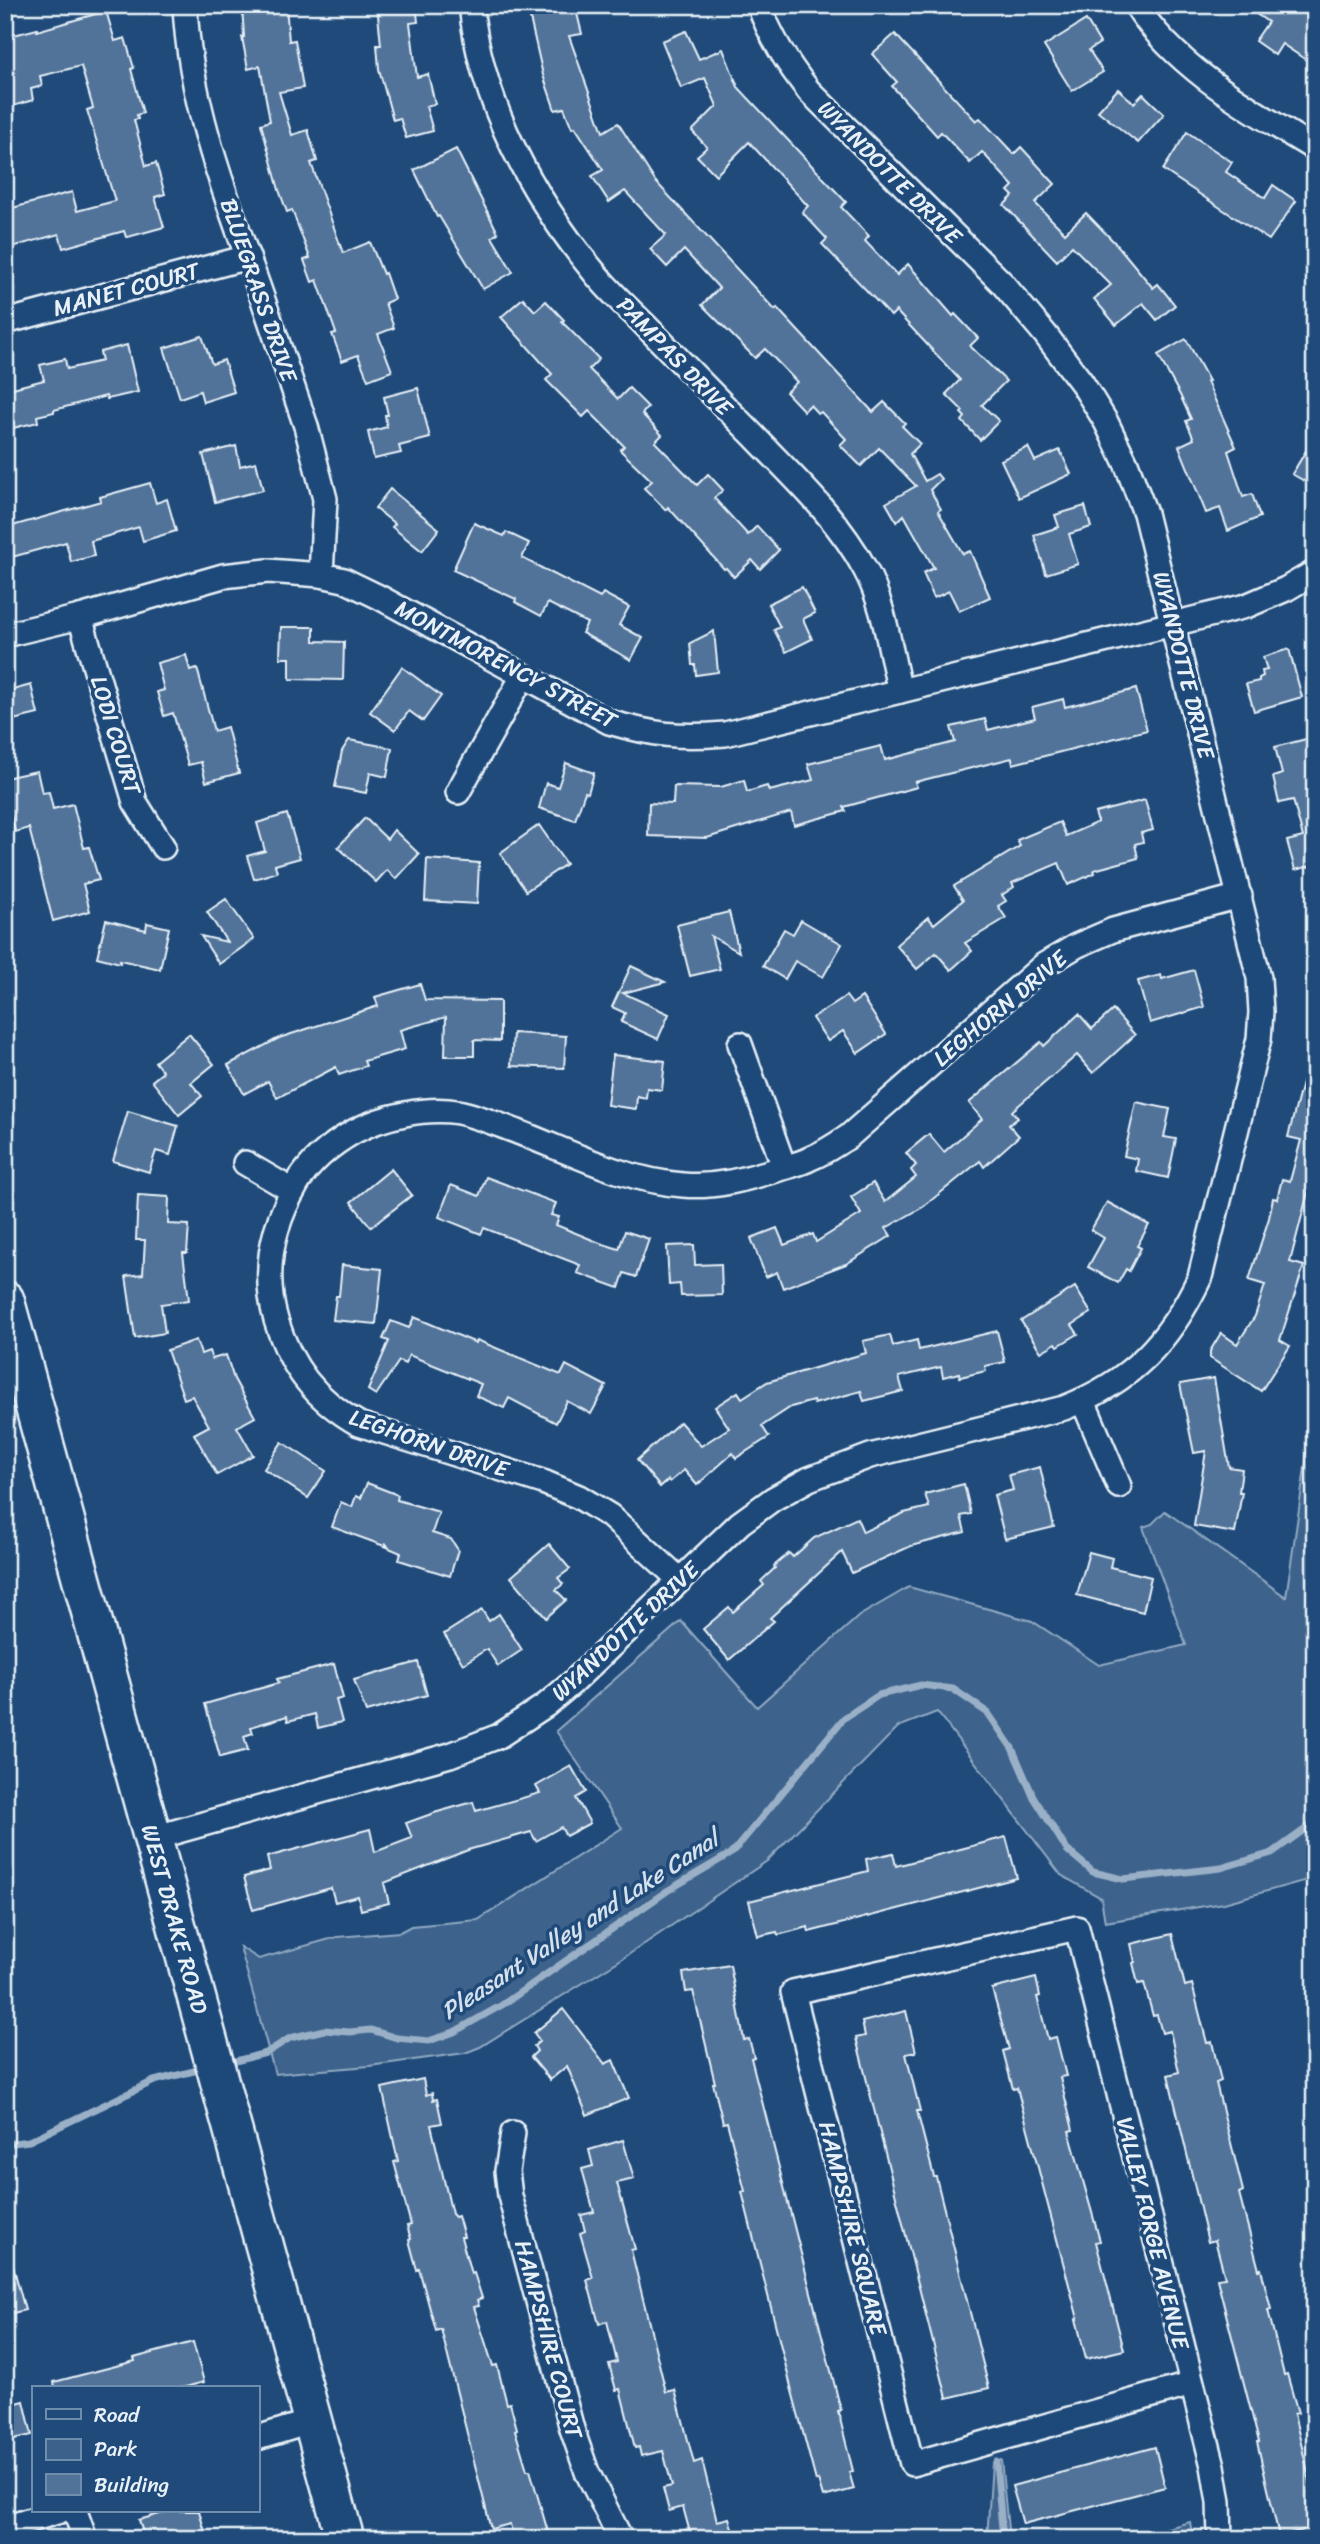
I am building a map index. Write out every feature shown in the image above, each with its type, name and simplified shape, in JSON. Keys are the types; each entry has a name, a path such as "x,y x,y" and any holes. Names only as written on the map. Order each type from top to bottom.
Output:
{"main road":[{"name":"WEST DRAKE ROAD","path":"5,1300 345,2539"}],"street":[{"name":"BLUEGRASS DRIVE","path":"185,5 193,71 204,125 221,185 318,466 325,499 321,575"},
{"name":"PAMPAS DRIVE","path":"471,5 488,83 504,126 527,174 552,216 594,273 802,486 841,532 866,570 880,610 900,691"},
{"name":"WYANDOTTE DRIVE","path":"153,1838 421,1763 499,1736 572,1683 740,1523 773,1499 818,1475 870,1456 1064,1408 1116,1383 1145,1359 1166,1336 1187,1305 1204,1264 1259,1039 1259,978 1145,513 1131,475 1106,422 1082,383 1002,283 809,91 785,61 770,33 760,5"},
{"path":"1136,5 1165,44 1212,82 1315,149"},
{"name":"MANET COURT","path":"5,322 248,257"},
{"name":"MONTMORENCY STREET","path":"5,635 80,617 223,576 268,571 321,575 344,580 379,597 609,722 641,732 683,737 725,734 1246,606 1286,589 1315,572"},
{"name":"LODI COURT","path":"80,617 135,802 163,847"},
{"path":"458,792 523,676"},
{"name":"LEGHORN DRIVE","path":"680,1580 610,1516 579,1497 543,1482 359,1424 334,1410 310,1387 292,1361 281,1334 270,1287 271,1244 278,1219 303,1174 339,1140 367,1125 412,1113 456,1112 493,1122 615,1170 681,1185 707,1186 735,1182 811,1159 848,1137 1044,965 1076,946 1113,930 1240,896"},
{"path":"740,1044 784,1167"},
{"path":"245,1163 293,1191"},
{"path":"1083,1401 1119,1486"},
{"name":"HAMPSHIRE SQUARE","path":"1077,1928 793,1992 912,2464 1192,2385"},
{"name":"VALLEY FORGE AVENUE","path":"1077,1928 1217,2490 1220,2539"},
{"name":"HAMPSHIRE COURT","path":"513,2133 507,2171 513,2209 572,2429 587,2472 621,2539"},
{"path":"259,2437 313,2421"},
{"path":"5,2528 57,2512"},
{"path":"75,2512 85,2539"}],"green space":[{"path":"1315,1400 1314,1878 1224,1903 1105,1922 1101,1898 1061,1875 937,1712 898,1727 767,1861 628,1955 480,2047 465,2053 369,2066 275,2074 240,1947 259,1959 337,1937 400,1932 411,1926 478,1920 622,1828 556,1731 681,1621 757,1707 859,1616 909,1587 1032,1621 1099,1665 1186,1645 1143,1527 1152,1524 1165,1511 1286,1597"},
{"path":"1001,2460 1009,2539 987,2539 992,2463"},
{"path":"1190,2522 1193,2539 1126,2539"}],"building":[{"path":"242,5 286,5 289,41 295,40 303,88 279,92 292,135 308,130 317,161 311,163 343,253 370,242 394,299 385,303 394,328 378,334 392,371 368,380 358,355 342,361 332,334 336,333 317,280 312,282 304,260 310,258 292,210 287,212 279,190 261,124 270,121 260,66 248,69 242,37"},
{"path":"377,5 416,5 418,22 410,23 417,77 428,74 435,104 426,106 433,131 406,138 400,118 393,120 379,69 377,45 381,45"},
{"path":"527,5 552,5 553,10 575,5 582,34 569,36 603,132 618,123 655,181 775,310 777,308 873,412 884,402 905,423 902,426 920,444 910,454 925,481 937,474 941,479 930,490 941,509 938,511 963,554 970,551 990,597 959,611 949,591 934,598 923,573 934,568 904,515 897,522 886,503 916,486 879,448 861,466 840,445 846,439 821,412 818,414 810,405 804,411 786,392 797,382 765,349 755,358 702,305 719,288 684,250 667,267 650,249 666,235 625,191 609,202 592,176 603,170 575,127 572,128 564,108 555,110 543,75"},
{"path":"1243,5 1295,5 1315,19 1315,66 1282,44 1275,55 1255,41 1268,22"},
{"path":"106,11 115,41 125,38 134,68 131,69 143,113 137,115 138,119 134,120 146,166 156,163 165,194 155,197 164,227 128,237 124,231 63,248 59,234 5,249 5,210 72,192 77,211 115,201 87,110 93,108 81,66 40,76 42,86 31,89 33,100 13,106 9,92 5,93 5,54 10,52 6,37"},
{"path":"1086,20 1100,43 1089,50 1103,72 1072,91 1044,46"},
{"path":"686,31 699,59 723,49 738,87 846,202 841,207 869,236 865,241 897,275 908,264 953,316 955,314 978,338 970,346 1006,381 982,405 999,421 980,440 962,421 965,417 961,413 963,411 946,394 960,380 896,311 891,316 822,244 827,239 802,212 808,206 749,142 716,175 697,156 707,147 692,131 717,106 705,78 681,88 662,41"},
{"path":"895,34 976,121 980,118 1014,154 1021,147 1055,184 1035,203 1065,233 1086,213 1153,288 1158,284 1175,305 1157,320 1143,303 1116,325 1094,299 1111,285 1072,246 1057,261 1004,205 1013,196 1008,191 1013,186 982,152 970,163 941,132 937,136 892,86 897,82 872,54"},
{"path":"1118,89 1134,103 1143,94 1164,114 1138,143 1098,111"},
{"path":"1187,132 1232,162 1226,172 1265,198 1273,185 1296,201 1269,240 1163,170"},
{"path":"456,149 498,233 492,237 513,272 483,289 439,216 437,217 414,170"},
{"path":"523,298 535,311 546,301 564,320 562,322 599,359 589,369 618,399 629,388 648,407 642,414 662,435 655,442 697,485 708,474 723,490 714,498 748,535 757,526 779,550 760,569 752,560 734,577 724,569 668,507 666,510 644,488 652,481 620,450 624,446 589,411 583,417 546,380 552,374 501,317"},
{"path":"202,336 212,364 224,360 234,392 203,402 200,391 180,398 164,348"},
{"path":"1186,339 1209,381 1207,382 1236,447 1228,451 1243,497 1252,494 1260,517 1228,531 1220,508 1206,513 1179,446 1194,439 1186,421 1191,419 1158,355"},
{"path":"127,345 138,392 107,399 106,396 54,410 37,416 38,422 13,428 5,390 44,380 40,365 65,359 67,369 102,361 100,352"},
{"path":"418,388 430,438 399,446 401,453 374,459 368,432 387,427 385,415 388,415 384,397"},
{"path":"1315,436 1315,487 1292,474"},
{"path":"236,446 240,466 256,462 263,490 215,502 203,454"},
{"path":"1028,447 1035,461 1060,450 1071,474 1019,498 1001,460"},
{"path":"150,483 156,503 167,499 176,531 143,541 139,527 91,541 94,556 71,562 66,542 5,559 5,528 101,501 100,497"},
{"path":"390,489 439,529 422,551 392,527 395,524 375,508"},
{"path":"1085,506 1091,527 1069,534 1078,564 1046,574 1034,535 1059,527 1055,515"},
{"path":"474,523 504,536 506,532 529,543 522,558 600,598 603,593 629,607 619,625 643,638 631,660 582,633 587,623 548,603 541,616 515,602 516,599 453,570"},
{"path":"802,587 815,613 803,619 812,639 786,652 774,630 780,627 768,604"},
{"path":"281,627 314,627 314,641 344,642 343,680 290,679 290,658 280,658"},
{"path":"714,631 718,672 696,675 690,643"},
{"path":"1289,649 1302,697 1254,711 1246,684 1259,681 1263,676 1262,671 1267,670 1263,657"},
{"path":"186,655 190,670 197,668 214,731 227,727 239,773 206,782 201,762 188,765 173,713 164,716 157,692 164,690 157,663"},
{"path":"402,667 441,696 423,721 409,711 395,730 370,712"},
{"path":"31,685 38,714 5,722 5,692"},
{"path":"1136,689 1147,730 1013,764 1012,758 915,782 917,787 844,807 846,811 794,825 791,812 707,838 648,836 649,803 673,804 674,786 721,787 744,780 747,792 767,786 769,791 813,780 808,764 881,746 885,760 955,742 951,727 985,719 988,730 1035,718 1032,707 1063,699 1065,707"},
{"path":"1310,738 1315,757 1315,865 1295,870 1287,841 1303,837 1293,800 1279,803 1273,777 1282,774 1275,747"},
{"path":"349,740 392,748 387,777 370,773 366,793 335,787 342,751"},
{"path":"566,763 594,773 575,820 539,808 546,783 558,787"},
{"path":"37,771 42,793 49,792 53,809 73,804 84,848 89,847 99,880 83,884 90,911 53,921 29,828 15,832 5,791 5,778"},
{"path":"1145,800 1153,830 1141,833 1143,842 1135,844 1138,858 1094,870 1095,873 1068,885 1059,863 1012,883 1014,887 1002,895 1006,901 998,906 1006,918 965,943 972,951 951,970 936,953 917,969 896,945 928,917 934,924 963,900 954,886 1020,846 1017,840 1060,822 1066,836 1098,822 1095,813"},
{"path":"287,814 300,858 275,865 277,872 254,879 247,856 265,851 257,823"},
{"path":"365,818 387,839 394,830 419,854 396,879 387,870 376,882 338,847"},
{"path":"539,825 566,864 526,891 500,853"},
{"path":"427,859 479,863 477,904 425,901"},
{"path":"226,899 254,939 219,964 201,936 227,942 207,912"},
{"path":"729,912 739,952 711,936 720,969 690,976 677,925"},
{"path":"106,920 146,930 147,923 169,928 160,969 97,957"},
{"path":"801,920 842,944 823,977 795,961 785,979 763,966 784,929 793,934"},
{"path":"631,966 665,982 623,993 669,1014 658,1039 621,1022 625,1013 612,1007"},
{"path":"1194,970 1204,1007 1150,1023 1138,981 1161,975 1162,979"},
{"path":"420,984 425,1000 500,1001 500,1041 474,1040 474,1056 445,1056 446,1017 400,1030 405,1049 364,1061 366,1066 339,1075 336,1067 277,1098 268,1081 244,1094 228,1065 279,1038 378,1006 375,997"},
{"path":"846,996 852,1004 862,997 886,1034 858,1053 843,1031 828,1041 812,1018"},
{"path":"1113,1010 1135,1035 1093,1073 1077,1055 1012,1111 1018,1118 1009,1125 1019,1136 984,1167 980,1161 923,1207 886,1228 891,1236 846,1264 783,1288 777,1272 766,1277 751,1238 777,1228 784,1245 813,1234 816,1242 861,1214 851,1197 873,1183 885,1202 916,1177 911,1170 916,1165 906,1153 929,1134 944,1152 982,1119 969,1103 1041,1042 1044,1046 1079,1014 1092,1029"},
{"path":"513,1033 566,1036 564,1068 511,1066"},
{"path":"189,1034 214,1064 191,1083 202,1096 179,1115 152,1081 163,1072 155,1062"},
{"path":"613,1055 665,1061 662,1090 647,1088 646,1098 637,1096 636,1109 607,1105"},
{"path":"1307,1064 1315,1064 1315,1165 1290,1262 1304,1266 1280,1340 1290,1346 1261,1391 1210,1358 1210,1351 1221,1333 1237,1344 1255,1316 1265,1285 1249,1280 1273,1198 1277,1199 1282,1179 1290,1181 1301,1140 1288,1137"},
{"path":"1136,1102 1170,1109 1164,1137 1176,1139 1168,1178 1136,1171 1138,1159 1124,1156"},
{"path":"128,1111 178,1126 170,1155 156,1151 149,1172 113,1161"},
{"path":"391,1169 412,1195 371,1227 351,1202"},
{"path":"486,1177 556,1203 551,1215 559,1217 556,1225 600,1243 619,1249 625,1231 649,1239 636,1277 624,1273 619,1288 577,1273 580,1265 484,1228 481,1234 439,1217 451,1185 479,1196"},
{"path":"138,1195 169,1197 168,1224 189,1225 187,1253 183,1253 189,1300 161,1304 165,1333 135,1338 126,1276 143,1274 145,1240 136,1240"},
{"path":"1107,1202 1149,1225 1137,1246 1141,1248 1129,1271 1126,1269 1118,1283 1088,1267 1104,1238 1091,1230"},
{"path":"694,1245 695,1265 721,1264 722,1295 681,1296 680,1284 669,1285 667,1246"},
{"path":"342,1265 382,1269 376,1324 333,1320"},
{"path":"1075,1287 1091,1313 1072,1325 1078,1334 1041,1352 1021,1321"},
{"path":"414,1317 561,1375 566,1365 606,1386 591,1414 567,1401 556,1423 509,1398 504,1408 476,1396 481,1384 409,1355 405,1364 399,1361 376,1395 368,1390 389,1341 383,1339 391,1321 409,1328"},
{"path":"997,1331 1005,1362 985,1366 986,1371 960,1377 959,1373 943,1377 941,1367 899,1377 903,1391 864,1401 861,1391 814,1404 813,1401 791,1407 762,1426 769,1437 736,1458 733,1453 697,1485 684,1470 660,1487 637,1460 680,1422 701,1446 729,1428 715,1407 738,1392 742,1398 767,1382 866,1353 863,1341 890,1335 893,1346 917,1340 919,1350"},
{"path":"196,1340 201,1354 209,1351 212,1359 226,1355 234,1379 255,1417 237,1427 253,1455 217,1475 194,1434 209,1426 192,1396 184,1399 167,1350"},
{"path":"1214,1378 1229,1467 1242,1469 1239,1492 1242,1492 1235,1533 1194,1526 1206,1451 1194,1453 1180,1384"},
{"path":"282,1442 326,1471 308,1498 264,1469"},
{"path":"1040,1467 1054,1527 1005,1539 994,1495 1013,1490 1009,1475"},
{"path":"367,1483 398,1495 397,1500 439,1512 432,1533 451,1539 458,1550 450,1576 399,1560 401,1553 389,1548 385,1542 387,1547 332,1527 341,1502 352,1507 356,1496 361,1498"},
{"path":"964,1484 971,1514 961,1516 965,1532 911,1546 852,1573 842,1552 770,1618 774,1621 729,1660 703,1629 729,1607 733,1612 764,1585 761,1581 774,1566 789,1553 793,1557 814,1538 857,1518 863,1532 904,1513 929,1507 925,1494"},
{"path":"549,1544 570,1569 558,1578 563,1584 556,1590 566,1600 546,1618 511,1577"},
{"path":"1089,1552 1112,1558 1110,1567 1151,1577 1143,1612 1077,1595"},
{"path":"482,1610 489,1621 499,1614 522,1650 498,1666 487,1649 463,1664 444,1634"},
{"path":"418,1662 427,1695 366,1712 354,1680"},
{"path":"334,1664 343,1698 336,1700 342,1722 318,1728 315,1714 288,1721 287,1716 251,1727 253,1733 244,1736 248,1750 220,1757 205,1704 279,1683 277,1679"},
{"path":"571,1766 586,1792 576,1798 590,1823 566,1836 561,1827 536,1841 531,1832 468,1850 384,1883 389,1903 361,1910 358,1896 335,1902 331,1888 253,1910 244,1877 270,1870 267,1857 370,1829 375,1852 412,1838 406,1823 473,1802 476,1811 540,1793 536,1786"},
{"path":"1006,1837 1017,1878 809,1932 808,1927 778,1935 777,1932 758,1936 749,1901 868,1871 866,1859 893,1853 896,1866"},
{"path":"1172,1934 1185,1986 1192,1984 1207,2043 1212,2042 1221,2081 1216,2083 1243,2191 1239,2193 1271,2309 1268,2310 1284,2375 1287,2374 1298,2413 1294,2414 1315,2502 1315,2527 1279,2536 1259,2442 1217,2279 1225,2278 1215,2240 1208,2242 1168,2075 1179,2072 1170,2031 1162,2033 1157,2015 1153,2016 1144,1983 1138,1984 1133,1963 1131,1944"},
{"path":"730,1965 744,2040 749,2039 754,2057 751,2058 841,2410 838,2411 853,2471 849,2472 854,2489 823,2497 818,2480 816,2481 792,2391 727,2122 723,2123 693,1991 686,1992 683,1973"},
{"path":"1036,1978 1040,1996 1037,1997 1048,2039 1056,2037 1066,2076 1060,2077 1073,2130 1069,2131 1100,2241 1096,2242 1124,2350 1086,2359 1078,2319 1017,2088 1013,2089 1003,2051 1009,2049 992,1989"},
{"path":"563,2009 605,2064 613,2060 629,2098 587,2115 567,2066 550,2080 531,2057 537,2051 534,2046 540,2041 534,2033"},
{"path":"906,2011 916,2052 906,2054 920,2111 917,2111 989,2388 947,2398 856,2038 865,2036 862,2022"},
{"path":"423,2079 426,2095 432,2093 433,2100 437,2099 442,2123 431,2125 452,2214 458,2216 471,2274 474,2273 482,2298 477,2300 479,2306 474,2307 493,2366 497,2365 507,2404 510,2403 517,2429 515,2430 550,2539 514,2539 510,2524 491,2529 441,2329 436,2331 419,2269 417,2270 407,2226 411,2225 394,2162 398,2161 382,2088"},
{"path":"623,2140 634,2179 617,2183 635,2249 631,2250 666,2392 675,2390 694,2463 702,2460 717,2521 729,2518 735,2539 675,2539 674,2533 689,2529 683,2507 669,2511 663,2488 672,2486 663,2451 641,2456 639,2447 635,2448 620,2389 616,2390 609,2364 617,2362 607,2321 599,2324 587,2280 593,2278 580,2233 585,2231 581,2215 594,2212 582,2169 593,2166 589,2150"},
{"path":"11,2258 25,2310 5,2315 5,2259"},
{"path":"193,2342 204,2382 189,2386 55,2386 54,2382 135,2361 134,2358"},
{"path":"24,2401 32,2435 5,2441 5,2406"},
{"path":"1155,2447 1165,2487 1023,2524 1012,2486"},
{"path":"167,2512 199,2512 207,2539 145,2539 139,2520"}],"waterway":[{"name":"Pleasant Valley and Lake Canal","path":"224,2064 266,2053 290,2038 324,2030 371,2030 397,2038 429,2041 454,2032 502,2005 667,1891 733,1852 844,1718 879,1695 921,1685 953,1689 988,1713 1012,1748 1033,1796 1067,1850 1093,1872 1123,1879 1221,1868 1272,1853 1311,1825 1315,1818"},
{"name":"Pleasant Valley and Lake Canal","path":"5,2144 29,2141 154,2081 206,2068"},
{"path":"996,2462 1003,2539"}]}
